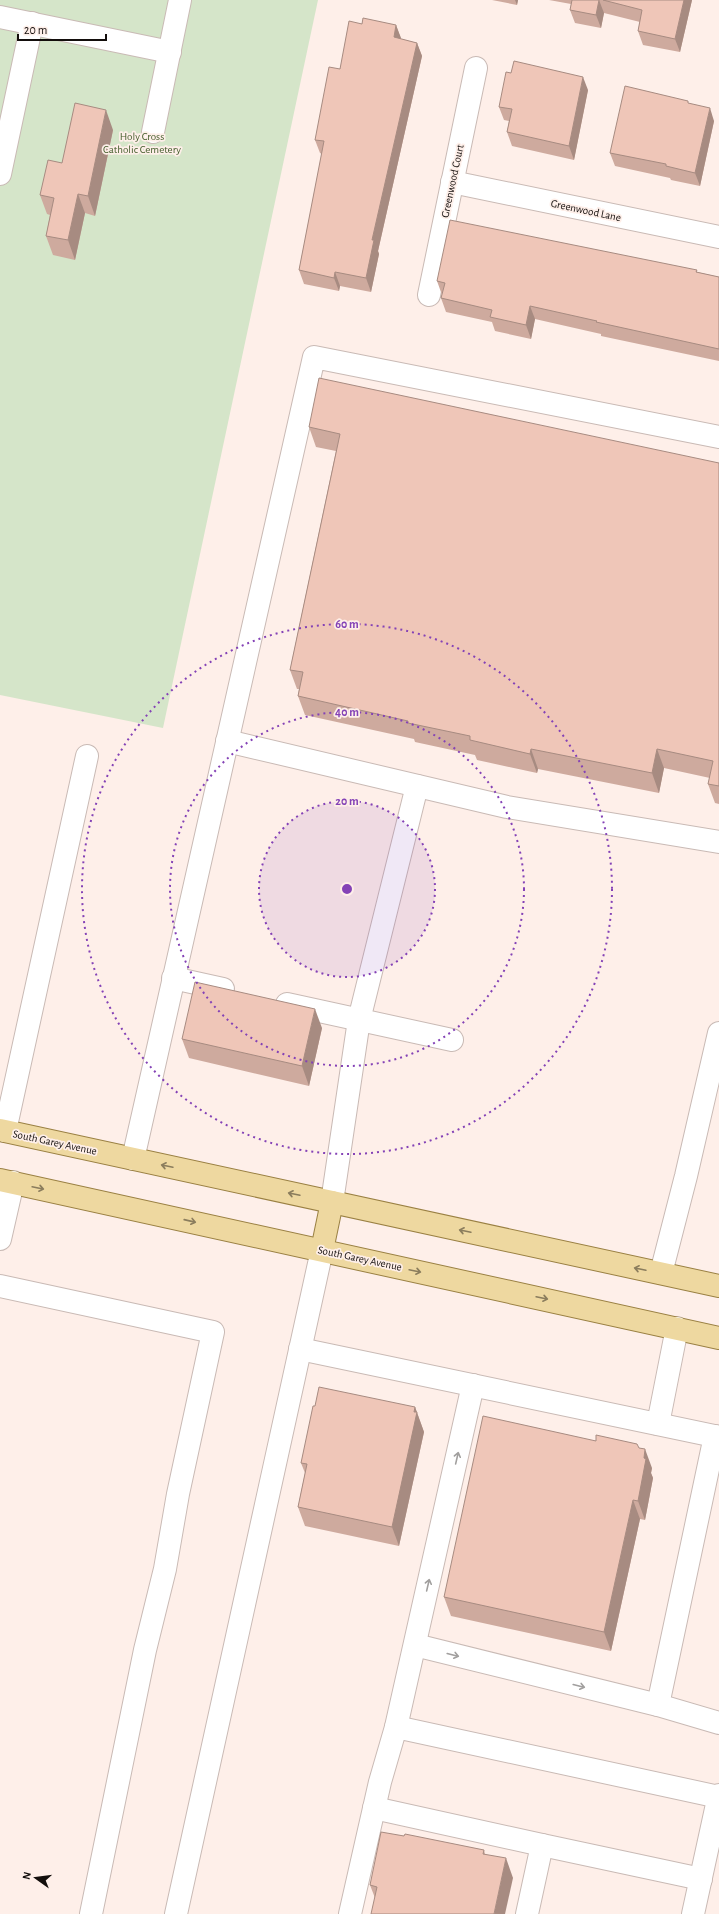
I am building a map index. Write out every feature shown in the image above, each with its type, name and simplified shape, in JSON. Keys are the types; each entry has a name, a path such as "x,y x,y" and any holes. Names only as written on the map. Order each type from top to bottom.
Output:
{"main road":[{"name":"South Garey Avenue","path":"3,1130 719,1286"},
{"name":"South Garey Avenue","path":"6,1181 719,1338"},
{"path":"322,1250 332,1202"}],"street":[{"path":"153,132 180,0"},
{"path":"0,17 170,52"},
{"path":"0,174 32,23"},
{"name":"Greenwood Court","path":"429,295 476,68"},
{"name":"Greenwood Lane","path":"452,182 719,237"},
{"path":"133,1159 314,357 719,437"},
{"path":"227,741 507,807 719,842"},
{"path":"3,1130 86,756"},
{"path":"332,1202 359,1020 417,786"},
{"path":"173,978 243,994"},
{"path":"266,999 452,1040"},
{"path":"661,1273 686,1176 719,1033"},
{"path":"0,1239 6,1181"},
{"path":"176,1914 322,1250"},
{"path":"0,1286 213,1332 178,1494 165,1569 145,1650 91,1914"},
{"path":"658,1424 677,1328"},
{"path":"300,1349 717,1436 658,1705"},
{"path":"350,1914 374,1808 396,1727 473,1385"},
{"path":"415,1645 658,1705 719,1722"},
{"path":"396,1727 719,1796 693,1914"},
{"path":"374,1808 701,1879"},
{"path":"527,1914 542,1845"}],"green space":[{"name":"Holy Cross Catholic Cemetery","path":"0,0 318,0 163,728 0,695"}],"building":[{"path":"572,0 599,0 596,15 570,10"},
{"path":"603,0 684,0 675,39 638,31 642,10"},
{"path":"363,18 396,25 394,37 417,43 372,240 374,240 366,278 335,272 334,278 299,270 324,141 315,140 329,67 340,69 349,21 362,24"},
{"path":"514,61 583,77 569,146 507,132 512,109 499,107 506,72 511,73"},
{"path":"625,86 688,101 688,103 710,108 695,173 666,166 666,164 610,153"},
{"path":"75,103 106,110 88,196 78,194 68,240 46,236 54,198 40,195 48,160 62,163"},
{"path":"450,220 697,270 696,272 719,277 719,349 530,306 526,325 490,317 492,310 441,298 445,283 437,281"},
{"path":"319,378 719,463 719,786 708,784 713,761 657,749 652,773 531,749 530,754 470,740 470,736 408,723 408,721 298,696 303,672 290,670 340,434 309,427"},
{"path":"195,982 315,1009 302,1066 182,1039"},
{"path":"319,1387 415,1407 414,1412 417,1412 392,1527 298,1507 307,1464 301,1463 313,1406 315,1406"},
{"path":"483,1416 596,1441 596,1435 637,1444 639,1448 645,1449 644,1458 646,1459 638,1501 633,1500 604,1632 444,1597"},
{"path":"381,1832 404,1836 405,1834 484,1850 483,1854 506,1858 494,1914 371,1914 377,1887 370,1885"}]}
